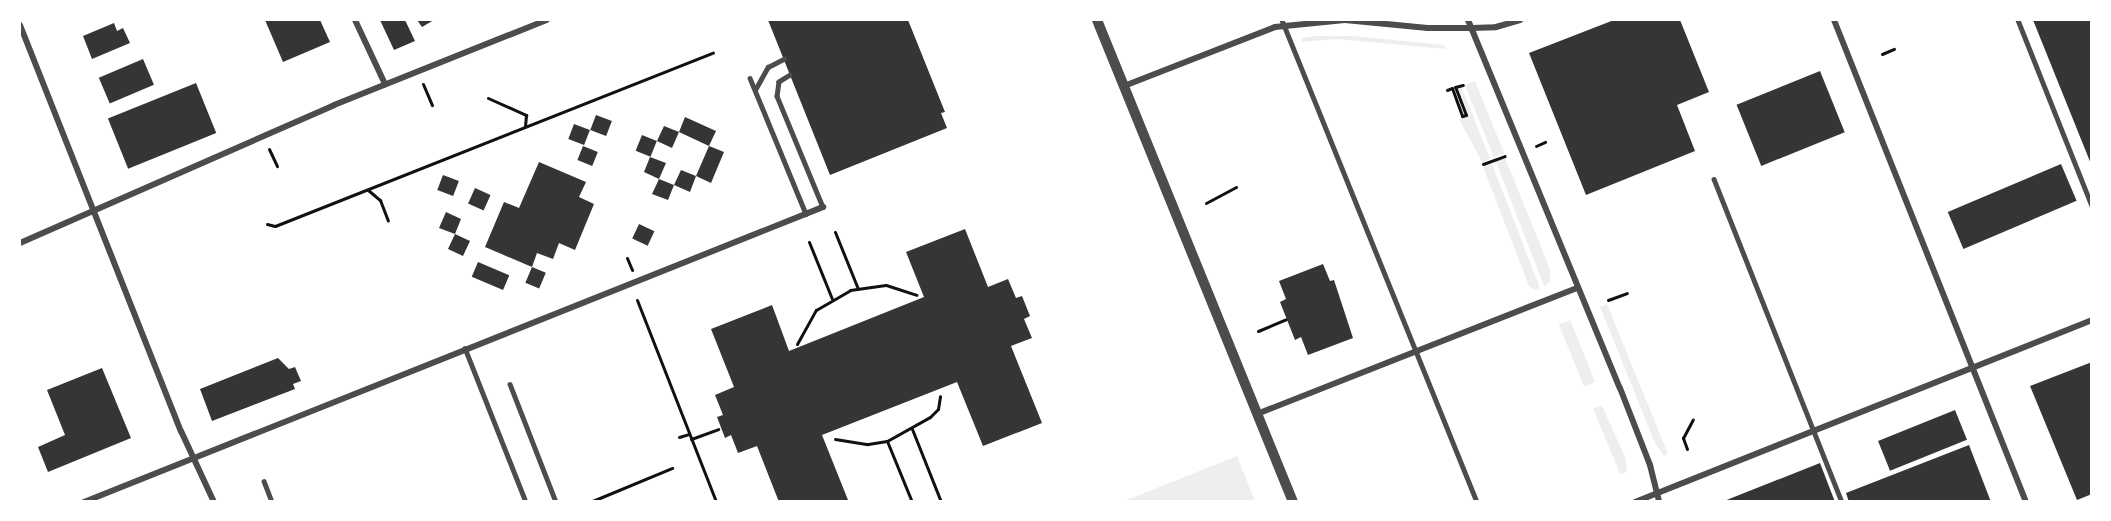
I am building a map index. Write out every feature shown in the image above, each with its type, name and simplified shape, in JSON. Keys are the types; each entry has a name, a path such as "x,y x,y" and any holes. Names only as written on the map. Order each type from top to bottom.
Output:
{"street":[{"path":"355,20 385,84"},
{"path":"20,243 385,84 547,20"},
{"path":"1097,20 1293,501"},
{"path":"1124,86 1242,37 1283,23 1345,20 1428,28 1471,28 1496,27 1520,20"},
{"path":"1468,20 1650,465 1659,501"},
{"path":"1834,20 2026,501"},
{"path":"20,25 93,211 214,501"},
{"path":"84,501 195,459 465,348 823,207"},
{"path":"1257,414 1577,288"},
{"path":"1635,501 2091,320"}],"lane":[{"path":"2018,20 2091,206"},
{"path":"1283,23 1477,501"},
{"path":"755,90 768,68 784,59"},
{"path":"790,75 779,82 777,96 823,207"},
{"path":"750,78 806,214"},
{"path":"1714,179 1842,501"},
{"path":"465,348 526,501"},
{"path":"510,384 556,501"},
{"path":"264,481 272,501"}],"path":[{"path":"1882,54 1894,49"},
{"path":"267,224 275,226 713,53"},
{"path":"423,84 432,105"},
{"path":"1447,90 1452,88 1462,116 1466,115 1455,87 1463,85"},
{"path":"488,98 526,116 525,127"},
{"path":"1536,146 1545,142"},
{"path":"270,149 277,166"},
{"path":"1483,164 1505,156"},
{"path":"1206,203 1236,187"},
{"path":"368,190 380,200 388,221"},
{"path":"835,232 858,289"},
{"path":"809,242 832,298"},
{"path":"627,258 632,270"},
{"path":"797,344 810,317 832,298 858,289 886,285 916,295"},
{"path":"1608,300 1627,293"},
{"path":"637,300 716,501"},
{"path":"1258,331 1286,319"},
{"path":"835,439 868,444 887,441 912,429 938,409 940,396"},
{"path":"1687,449 1683,438 1693,419"},
{"path":"691,439 718,429"},
{"path":"912,429 941,501"},
{"path":"679,437 689,434"},
{"path":"887,441 912,501"},
{"path":"590,501 672,468"}],"shaded area":[{"path":"1353,36 1444,45 1446,49 1337,39 1301,42 1302,38"},
{"path":"1475,81 1504,153 1494,157 1465,85"},
{"path":"1457,88 1462,88 1490,159 1482,162 1459,119 1468,116"},
{"path":"1505,158 1550,269 1550,282 1544,286 1496,162"},
{"path":"1492,164 1540,288 1535,290 1529,286 1483,167"},
{"path":"1607,304 1668,454 1664,456 1655,443 1600,307"},
{"path":"1570,320 1595,382 1584,387 1559,324"},
{"path":"1602,406 1625,457 1627,472 1620,474 1593,408"},
{"path":"1237,456 1255,501 1124,501"}],"building":[{"path":"265,20 320,20 330,42 283,62"},
{"path":"380,20 405,20 415,41 394,50"},
{"path":"417,20 434,20 422,27"},
{"path":"768,20 908,20 945,112 941,113 947,128 830,175"},
{"path":"1614,20 1680,20 1709,92 1677,105 1695,151 1586,195 1529,53"},
{"path":"2033,20 2092,20 2092,164 2091,164"},
{"path":"114,23 117,31 123,28 130,43 92,59 83,36"},
{"path":"143,59 154,85 110,104 99,78"},
{"path":"1820,71 1845,132 1761,166 1737,105"},
{"path":"196,83 216,133 128,169 108,119"},
{"path":"596,115 612,121 606,136 590,130"},
{"path":"685,117 716,131 709,146 679,132"},
{"path":"574,124 590,130 584,145 568,139"},
{"path":"664,126 679,132 672,148 657,141"},
{"path":"642,135 657,141 650,157 636,151"},
{"path":"583,146 598,152 592,166 577,160"},
{"path":"709,146 724,152 711,183 696,176"},
{"path":"650,157 666,163 659,179 644,172"},
{"path":"539,162 586,182 579,197 594,204 575,250 559,243 553,259 537,253 532,267 485,247 504,202 519,208"},
{"path":"2061,164 2077,201 1963,249 1948,212"},
{"path":"681,170 696,176 690,192 674,185"},
{"path":"443,175 459,181 453,196 437,190"},
{"path":"659,179 674,185 668,200 652,194"},
{"path":"475,188 491,195 484,210 468,204"},
{"path":"446,212 461,219 455,234 439,228"},
{"path":"639,224 654,231 648,246 632,239"},
{"path":"965,229 988,287 1008,279 1016,298 1022,296 1030,316 1024,319 1032,338 1011,346 1042,423 983,446 957,382 822,435 848,500 779,502 757,446 738,453 731,435 725,438 717,417 723,415 715,395 734,387 711,329 772,305 789,351 924,297 906,252"},
{"path":"455,234 470,241 463,256 448,249"},
{"path":"478,262 509,275 503,290 472,277"},
{"path":"1323,264 1330,281 1334,280 1353,338 1308,355 1301,337 1295,340 1280,302 1286,299 1279,281"},
{"path":"532,267 546,273 539,289 525,283"},
{"path":"278,358 289,369 295,367 301,381 293,384 295,389 212,421 200,389"},
{"path":"2092,362 2092,494 2077,500 2030,386"},
{"path":"102,368 131,438 48,472 38,447 65,435 47,390"},
{"path":"1955,410 1967,440 1890,471 1878,441"},
{"path":"1969,445 1991,502 1849,502 1846,493"},
{"path":"1820,463 1835,502 1724,502 1724,501"}]}
